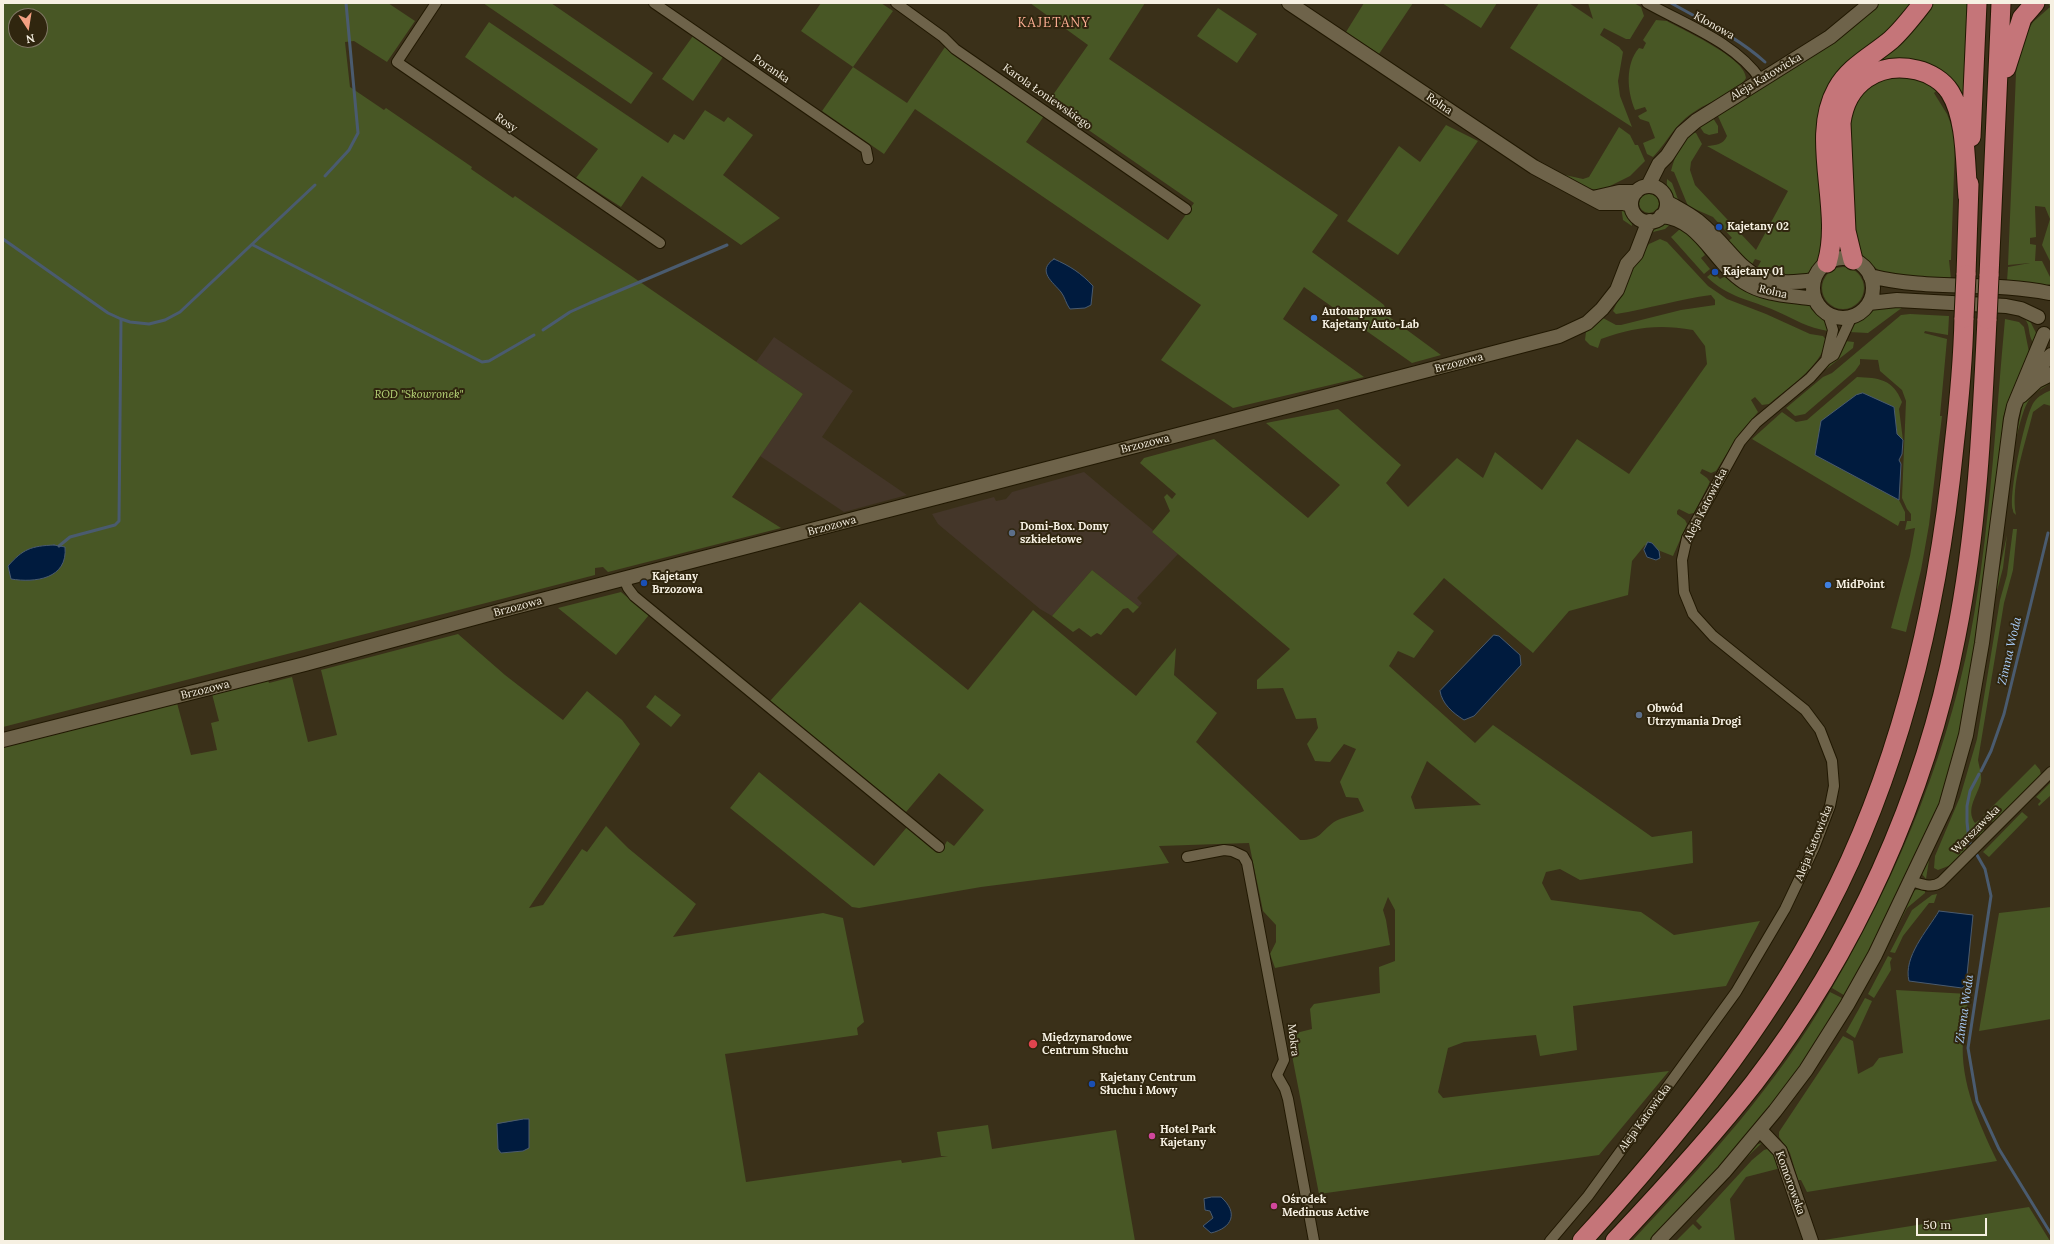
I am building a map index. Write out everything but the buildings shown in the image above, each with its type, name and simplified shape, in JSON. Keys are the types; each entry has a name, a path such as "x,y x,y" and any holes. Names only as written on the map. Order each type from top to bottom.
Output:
{"highway":[{"path":"1826,263 1831,246 1831,228 1826,136 1828,111 1832,98 1844,77 1904,27 1923,3"},
{"path":"1582,1241 1693,1113 1757,1025 1782,987 1822,918 1861,837 1896,744 1930,608 1952,474 1963,356 1968,197 1977,3"},
{"path":"1615,1241 1715,1131 1755,1082 1785,1040 1836,959 1869,895 1898,832 1938,716 1960,616 1978,480 1987,319 2001,3"},
{"path":"1997,98 2017,30 2022,18 2035,3"},
{"path":"1853,260 1846,231 1841,123 1842,114 1852,93 1858,85 1872,74 1889,68 1910,68 1933,76 1948,90 1954,100 1962,126 1968,197"}],"street":[{"name":"Rosy","path":"436,3 397,62 660,243"},
{"name":"Poranka","path":"654,3 866,149 868,159"},
{"name":"Karola Łoniewskiego","path":"896,3 943,37 955,49 1186,208"},
{"name":"Rolna","path":"1289,3 1534,167 1593,198 1599,195 1618,192 1644,206 1686,224 1737,277 1748,284 1767,292 1815,299"},
{"name":"Klonowa","path":"1647,3 1731,49 1749,64 1761,80"},
{"name":"Aleja Katowicka","path":"1644,206 1659,164 1668,156 1682,133 1696,120 1830,37 1871,3"},
{"name":"Aleja Katowicka","path":"1664,197 1668,156"},
{"name":"Rolna","path":"1644,206 1656,187 1664,197 1698,220 1739,264 1754,276 1780,283 1814,280"},
{"path":"1644,206 1665,211 1664,197"},
{"name":"Brzozowa","path":"3,740 220,686 1559,336 1588,323 1602,310 1617,290 1627,264 1636,254 1646,228 1644,206"},
{"path":"1839,259 1853,260 1865,268 1870,276 1873,292 1869,302 1864,309 1852,316 1840,318 1828,314 1815,299 1814,280 1820,269 1826,263 1839,259"},
{"path":"1870,276 1911,284 2019,289 2050,293"},
{"path":"1658,1241 1709,1189 1760,1130 1806,1070 1844,1011 1875,955 1946,806 1966,735 1982,643 2004,464 2014,406 2025,381 2048,338 2040,328 2038,317 2041,304 2050,293"},
{"path":"1869,302 1897,300 2006,306 2020,309 2038,317"},
{"name":"Aleja Katowicka","path":"1826,360 1833,330 1828,314"},
{"name":"Aleja Katowicka","path":"1550,1241 1588,1196 1736,992 1785,909 1814,848 1830,806 1834,786 1832,761 1820,730 1805,710 1713,636 1699,622 1684,592 1682,570 1684,549 1691,530 1740,442 1756,423 1810,378 1826,360 1834,355 1852,316"},
{"path":"2025,381 2051,355"},
{"path":"2014,406 2026,390 2042,378 2051,374"},
{"path":"624,580 634,596 939,847"},
{"name":"Warszawska","path":"1911,881 1926,885 1938,885 2051,772"},
{"name":"Mokra","path":"1187,857 1228,850 1243,856 1246,864 1284,1058 1277,1075 1285,1089 1288,1099 1314,1241"},
{"name":"Komorowska","path":"1760,1130 1780,1151 1811,1241"}],"shaded area":[{"path":"774,337 853,391 822,437 907,495 844,512 760,456 803,394 756,362"},
{"path":"1084,472 1153,530 1152,532 1178,554 1137,598 1142,603 1139,607 1092,570 1052,616 1040,609 938,524 932,514 994,497 996,501 1006,499 1012,492"}],"green space":[{"name":"ROD \"Skowronek\"","path":"3,3 388,3 415,21 387,62 354,41 345,42 350,87 384,110 386,108 472,167 471,169 513,198 515,196 803,394 732,497 781,528 608,572 603,567 595,568 595,575 3,727"},
{"path":"483,3 551,3 653,73 631,104"},
{"path":"821,3 881,3 893,11 853,67 801,31"},
{"path":"1030,3 1145,3 1109,59 1338,215 1312,252 1379,301 1384,305 1388,316 1441,355 1412,363 1304,287 1283,319 1364,377 1233,408 1161,360 1201,305 915,109 884,154 822,111 853,67 907,103 945,47 1044,116 1026,142 1168,240 1194,203 1048,102 1088,45"},
{"path":"1364,3 1413,3 1379,54 1346,32"},
{"path":"1442,3 1497,3 1481,28"},
{"path":"1539,3 1569,3 1593,19 1588,3 1634,3 1641,7 1644,16 1630,39 1626,39 1604,28 1600,35 1619,47 1623,52 1618,81 1620,96 1632,127 1510,48"},
{"path":"1879,3 1915,3 1898,25 1846,67 1822,257 1806,275 1792,279 1756,270 1761,261 1755,259 1750,268 1728,241 1732,238 1713,217 1688,206 1674,172 1671,171 1674,160 1682,145 1692,132 1696,133 1702,144 1691,162 1690,170 1695,185 1756,250 1788,191 1707,146 1721,143 1727,136 1717,114 1843,34 1857,24"},
{"path":"1928,3 1968,3 1963,107 1950,85 1926,67 1914,63 1894,62 1867,71 1853,83 1844,97 1838,115 1836,153 1839,191 1834,192 1830,154 1830,134 1835,103 1840,93 1854,76 1900,37"},
{"path":"2048,3 2051,3 2051,263 2042,245 2050,219 2045,207 2035,206 2036,237 2030,238 2030,244 2036,245 2035,261 2042,261 2051,279 2051,284 2043,286 2007,281 2008,267 2030,263 2008,265 2016,73 2023,39 2033,22 2050,7"},
{"path":"1218,8 1257,34 1237,63 1197,36"},
{"path":"1656,20 1667,21 1712,45 1736,62 1743,70 1746,78 1731,92 1702,107 1682,121 1653,157 1647,154 1643,143 1655,138 1649,122 1640,119 1638,116 1647,111 1645,107 1635,110 1632,103 1629,86 1629,70 1634,54 1639,48 1643,49 1646,43 1643,40"},
{"path":"489,22 668,143 674,134 684,140 705,110 724,122 728,117 753,135 723,175 780,218 741,245 642,176 621,207 576,178 598,149 465,57"},
{"path":"693,36 723,57 693,101 662,79"},
{"path":"1908,74 1939,89 1934,93 1947,114 1954,132 1955,144 1951,260 1949,260 1951,279 1907,277 1881,272 1861,257 1850,203 1850,108 1874,80"},
{"path":"1713,118 1718,126 1718,133 1709,135 1704,133 1700,127 1701,124"},
{"path":"1446,125 1478,141 1398,255 1347,221 1399,146 1420,162"},
{"path":"1619,127 1630,135 1635,145 1638,145 1645,161 1630,176 1608,187 1608,189 1602,190 1585,187 1564,177 1565,175 1583,179 1589,177"},
{"path":"1667,179 1672,183 1679,202 1669,193"},
{"path":"1649,193 1656,196 1659,203 1656,210 1649,213 1642,210 1639,203 1642,196"},
{"path":"1621,206 1630,212 1632,226 1623,220"},
{"path":"1658,222 1673,222 1665,229 1649,233 1654,224"},
{"path":"1680,229 1691,234 1705,255 1701,258 1710,269 1704,274 1671,237"},
{"path":"1660,239 1667,242 1708,286 1727,299 1766,314 1810,334 1823,336 1827,341 1823,351 1810,368 1794,384 1769,404 1762,405 1755,397 1751,400 1758,412 1739,434 1716,471 1711,473 1702,469 1700,473 1710,482 1694,513 1689,514 1679,509 1677,511 1677,514 1685,520 1687,524 1673,556 1645,545 1632,561 1628,595 1569,611 1533,653 1444,578 1413,614 1434,631 1414,658 1398,651 1389,666 1475,743 1493,725 1652,837 1692,831 1693,863 1580,880 1560,869 1546,872 1542,883 1551,900 1641,912 1674,935 1760,921 1726,986 1573,1006 1577,1050 1540,1056 1536,1035 1464,1042 1448,1048 1438,1092 1443,1098 1669,1071 1599,1155 1319,1194 1288,1035 1312,1029 1310,1009 1314,1004 1380,993 1379,967 1395,961 1395,910 1388,897 1383,910 1390,945 1275,968 1270,954 1276,942 1276,925 1263,911 1249,843 1159,846 1169,863 981,887 859,908 852,907 730,808 759,772 874,866 907,827 931,848 941,852 947,841 954,846 984,810 939,773 906,812 770,701 860,602 968,690 1033,610 1136,696 1176,648 1174,675 1217,713 1196,742 1300,840 1312,839 1334,822 1364,811 1358,798 1346,797 1340,782 1356,749 1344,744 1330,762 1315,761 1307,744 1318,728 1316,718 1296,719 1283,688 1257,689 1257,680 1290,649 1152,532 1170,511 1164,497 1167,494 1172,499 1176,494 1140,463 1144,458 1214,439 1308,518 1340,485 1266,423 1338,409 1401,465 1386,483 1408,507 1457,458 1483,478 1495,452 1542,490 1577,439 1629,474 1707,364 1705,346 1693,330 1681,328 1658,327 1636,329 1601,339 1598,348 1590,345 1585,340 1586,332 1603,318 1616,325 1621,325 1681,310 1715,305 1715,300 1711,295 1616,314 1613,311 1638,258 1649,244","holes":["1427,761 1481,805 1415,809 1411,797"]},
{"path":"1839,267 1847,267 1855,270 1861,276 1864,288 1861,300 1855,306 1847,309 1839,309 1831,306 1825,300 1822,292 1822,284 1825,276 1831,270"},
{"path":"1713,272 1720,279 1724,277 1740,284 1810,305 1825,320 1828,331 1821,330 1731,294 1707,277"},
{"path":"1883,305 2011,311 2029,319 2037,335 2034,344 2031,339 2027,322 2012,313 1903,307 1868,333 1849,332 1864,316"},
{"path":"1901,315 1949,316 1948,335 1925,331 1924,333 1947,339 1940,416 1942,416 1929,525 1921,570 1906,632 1891,628 1910,556 1915,528 1905,530 1907,521 1911,521 1911,514 1902,498 1906,401 1902,390 1880,371 1878,360 1860,359 1860,364 1855,371 1805,414 1795,416 1786,408 1823,377 1832,373"},
{"path":"2005,319 2019,322 2024,327 2029,352 2025,368 2010,396 2003,418 2001,446 1968,696 1948,784 1927,837 1847,997 1832,988 1857,944 1880,898 1921,805 1953,708 1965,659 1981,573 1993,464"},
{"path":"1845,341 1854,342 1853,348 1825,370"},
{"path":"2051,376 2051,383 2036,392 2031,397 2025,408 2010,471 2007,511 2006,509 2008,473 2023,404 2026,398"},
{"path":"1857,377 1879,379 1884,381 1890,384 1898,394 1902,402 1899,409 1903,440 1897,434 1893,407 1815,455 1899,500 1905,512 1905,521 1900,521 1898,526 1752,439 1782,412 1796,422 1807,420"},
{"path":"2051,390 2051,406 2044,404 2033,412 2017,477 2015,490 2016,515 2013,511 2013,489 2018,456 2026,422 2034,402 2040,396"},
{"path":"2013,529 2017,529 2013,570 2004,603 1978,760 1981,781 1971,812 1975,823 1979,820 1984,825 1984,832 1978,837 1976,836 1965,847 1967,849 1951,865 1938,870 1934,868 1935,856 1960,797 1977,739 2000,600 2007,575"},
{"path":"2007,535 2003,568 1993,606 1977,705 1992,604"},
{"path":"1092,570 1139,607 1133,613 1128,608 1123,609 1101,635 1097,633 1091,637 1079,628 1073,632 1052,616"},
{"path":"621,592 649,615 616,655 558,608"},
{"path":"458,634 505,675 563,720 587,691 622,720 640,744 529,908 543,905 582,849 587,852 606,826 628,848 696,904 673,937 823,913 843,918 864,1022 857,1028 858,1035 725,1054 746,1182 901,1160 902,1163 948,1156 941,1156 937,1132 988,1125 992,1149 1116,1130 1135,1241 3,1241 3,746 177,703 191,755 217,750 211,723 219,721 212,694 268,680 269,683 292,677 308,742 337,735 321,670"},
{"path":"655,695 681,715 671,727 646,707"},
{"path":"1976,711 1972,734 1953,801 1930,854 1926,879 1921,873 1922,868 1949,807 1967,749"},
{"path":"2035,764 2040,770 2041,775 1996,822 1988,821 1983,816"},
{"path":"2051,782 2051,795 2039,806 2038,804 2041,801 2036,797"},
{"path":"2022,812 2028,817 1989,857 1983,852"},
{"path":"1918,889 1925,891 1925,893 1907,908 1886,949 1913,891"},
{"path":"1937,894 1934,903 1929,903 1903,936 1895,953 1890,952 1912,910 1932,895"},
{"path":"2051,907 2051,1019 1979,1031 1999,913"},
{"path":"1888,956 1892,958 1890,962 1891,970 1874,998 1868,994"},
{"path":"1896,990 1969,994 1963,1040 1965,1072 1972,1102 1997,1161 1807,1192 1801,1180 1798,1180 1790,1153 1779,1137 1779,1132 1843,1036 1853,1041 1858,1074 1873,1066 1879,1058 1903,1053"},
{"path":"1830,992 1844,999 1801,1069 1701,1191 1651,1241 1632,1241 1713,1152 1763,1091 1787,1059"},
{"path":"1865,998 1872,1001 1855,1038 1846,1032"},
{"path":"1762,1143 1747,1157 1692,1217 1692,1215 1755,1145"},
{"path":"1771,1148 1781,1168 1746,1177 1730,1199 1735,1241 1676,1241 1693,1224 1699,1230 1702,1227 1696,1221 1752,1160 1764,1150"},
{"path":"2029,1207 2050,1241 1822,1241 1824,1240"}],"water":[{"path":"1054,259 1075,270 1093,286 1091,305 1085,308 1070,309 1062,294 1046,272 1046,268 1049,263"},
{"path":"1863,393 1894,407 1897,434 1903,440 1902,454 1899,460 1901,464 1899,500 1815,455 1821,421 1856,395"},
{"path":"1648,542 1652,543 1659,551 1660,558 1656,560 1647,557 1644,550"},
{"path":"54,545 65,547 65,558 56,572 39,579 11,579 8,566 23,552 39,546"},
{"path":"1494,635 1499,636 1520,655 1521,665 1474,716 1464,720 1449,708 1443,700 1440,691"},
{"path":"1939,911 1973,915 1966,985 1962,988 1909,981 1909,963 1917,944"},
{"path":"529,1119 529,1148 523,1151 501,1153 498,1149 497,1124"},
{"path":"1221,1197 1227,1203 1230,1209 1231,1219 1224,1228 1211,1233 1203,1226 1213,1218 1210,1211 1205,1210 1204,1199"}],"waterway":[{"path":"325,176 349,150 358,133 346,3"},
{"path":"1671,3 1731,37 1765,62"},
{"path":"3,239 108,313 130,322 149,324 165,320 180,312 315,185"},
{"path":"253,245 482,362 489,361 534,335"},
{"path":"543,330 570,312 727,245"},
{"path":"59,546 70,537 115,525 119,521 121,319"},
{"name":"Zimna Woda","path":"1981,771 1991,751 2004,714 2048,533"},
{"name":"Zimna Woda","path":"1979,774 1970,791 1967,806 1967,822 1969,841 1985,869 1991,896 1968,1048 1977,1101 1999,1149 2051,1234"}],"place":[{"name":"Kajetany 02","path":"1719,227"},
{"name":"Kajetany 01","path":"1715,272"},
{"name":"Autonaprawa Kajetany Auto-Lab","path":"1314,318"},
{"name":"Domi-Box. Domy szkieletowe","path":"1012,533"},
{"name":"Kajetany Brzozowa","path":"644,583"},
{"name":"MidPoint","path":"1828,585"},
{"name":"Obwód Utrzymania Drogi","path":"1639,715"},
{"name":"Międzynarodowe Centrum Słuchu","path":"1033,1044"},
{"name":"Kajetany Centrum Słuchu i Mowy","path":"1092,1084"},
{"name":"Hotel Park Kajetany","path":"1152,1136"},
{"name":"Ośrodek Medincus Active","path":"1274,1206"}],"district":[{"name":"KAJETANY","path":"1054,23"}]}
